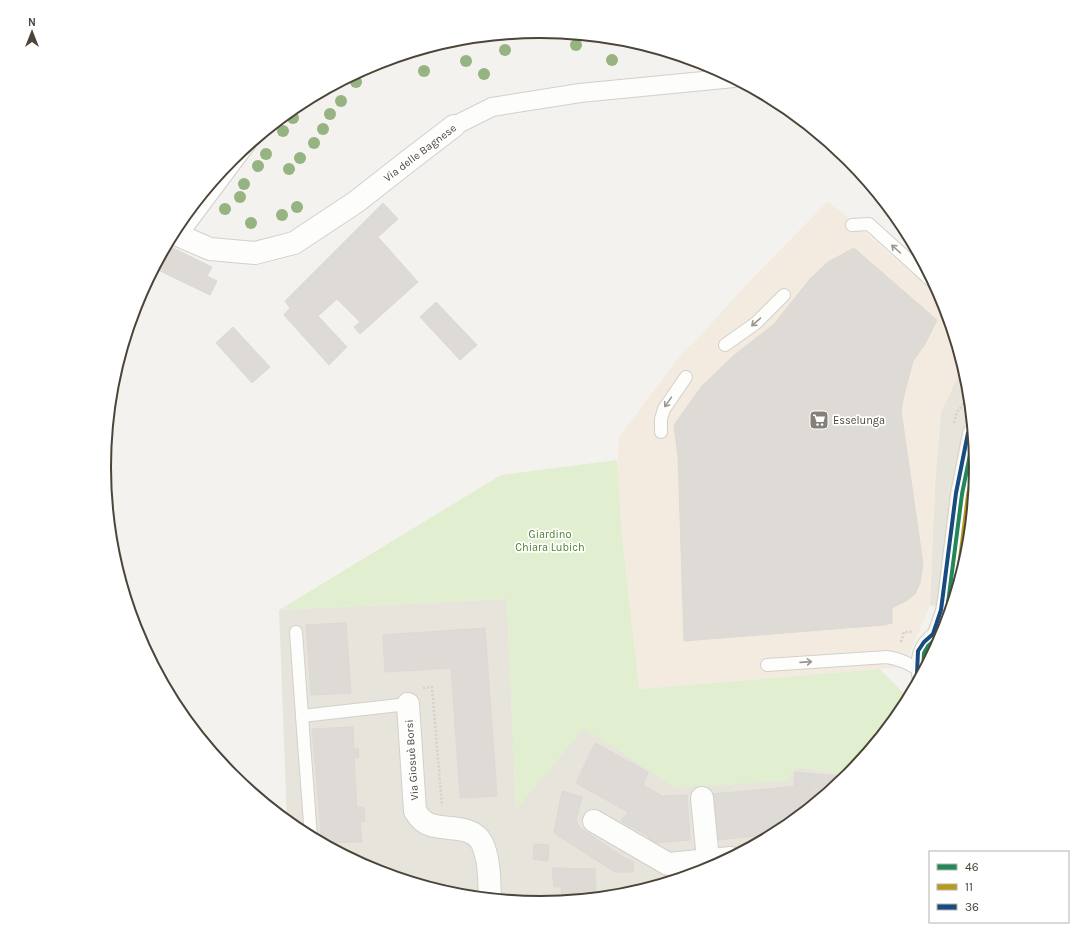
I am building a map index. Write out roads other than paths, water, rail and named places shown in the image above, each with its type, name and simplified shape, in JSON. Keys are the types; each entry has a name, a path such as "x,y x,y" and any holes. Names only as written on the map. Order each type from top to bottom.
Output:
{"main road":[{"path":"949,600 962,494 970,456"},
{"path":"923,662 924,653 928,646 932,643"}],"street":[{"name":"Via delle Bagnese","path":"179,236 210,250 255,253 294,243 356,202 454,126 492,107 580,93 723,79"},
{"name":"Via Giosuè Borsi","path":"414,697 415,811 420,819 431,825 472,833 481,842 485,851 490,894"},
{"path":"702,798 709,862"},
{"path":"594,821 668,864 703,865"}],"lane":[{"path":"197,210 214,190"},
{"path":"852,224 869,224 924,274"},
{"path":"725,345 756,322 784,295"},
{"path":"661,432 661,419 664,409 686,377"},
{"path":"296,632 310,830"},
{"path":"767,665 887,657 908,662 919,670"},
{"name":"Via Giosuè Borsi","path":"302,716 414,697"}],"place":[{"name":"Esselunga","path":"819,420"}],"park label":[{"name":"Giardino Chiara Lubich","path":"550,540"}]}
